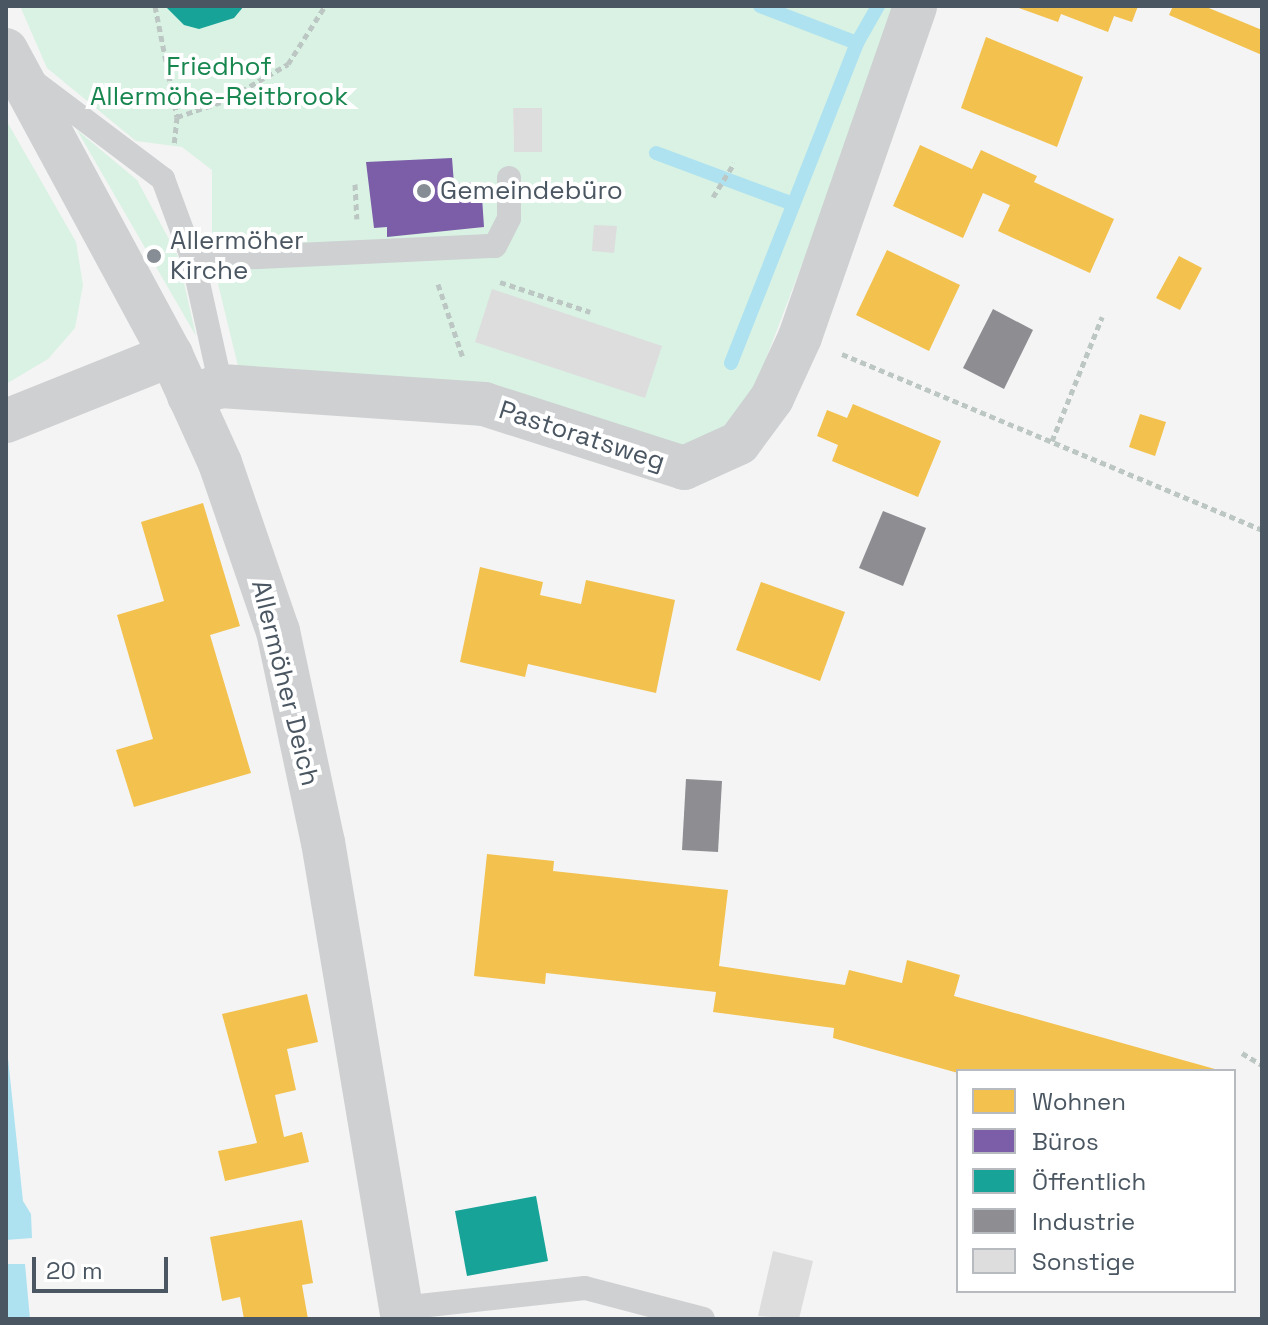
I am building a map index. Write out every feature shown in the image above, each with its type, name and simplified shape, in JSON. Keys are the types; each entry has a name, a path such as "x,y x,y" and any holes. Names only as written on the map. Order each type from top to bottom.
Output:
{"street":[{"name":"Pastoratsweg","path":"205,391 484,404 684,468 739,443 772,398 800,337 915,6"},
{"name":"Allermöher Deich","path":"11,59 171,355 205,391 220,463 278,631 323,842 402,1314"},
{"path":"6,421 171,355"}],"lane":[{"path":"11,59 163,179 193,260 205,391"},
{"path":"193,260 495,246 509,218 509,178"},
{"path":"402,1314 585,1288 703,1319"}],"path":[{"path":"155,6 177,117 163,179"},
{"path":"177,117 224,101 288,64 325,6"},
{"path":"713,197 734,163"},
{"path":"427,249 463,358 493,369 484,404"},
{"path":"495,280 590,312"},
{"path":"1052,441 1102,317"},
{"path":"800,337 1262,530"},
{"path":"1242,1053 1262,1065"}],"green space":[{"name":"Friedhof Allermöhe-Reitbrook","path":"20,6 900,6 748,406 717,438 679,448 238,366 212,259 212,170 182,147 136,141 47,68","holes":["513,108 542,109 542,151 514,152"]},
{"path":"6,120 76,242 83,285 75,328 48,359 6,384"},
{"path":"77,130 137,180 178,256 196,336"}],"water":[{"path":"6,1039 23,1201 31,1214 32,1238 6,1240"},
{"path":"6,1264 25,1264 30,1319 6,1319"}],"building: Wohnen":[{"path":"1013,6 1138,6 1132,22 1114,16 1108,32 1061,14 1058,22"},
{"path":"1173,6 1204,6 1262,30 1262,55 1169,15"},
{"path":"986,37 1083,77 1057,147 961,108"},
{"path":"920,145 972,169 981,150 1037,176 1034,182 1114,219 1090,273 998,231 1010,205 983,193 963,238 893,206"},
{"path":"887,250 960,285 929,351 856,315"},
{"path":"1179,256 1202,268 1180,310 1156,298"},
{"path":"853,404 941,441 918,497 832,461 838,445 817,436 827,410 847,418"},
{"path":"1140,414 1166,422 1155,456 1129,447"},
{"path":"203,503 240,626 210,635 251,773 134,807 116,750 153,739 117,615 164,601 141,522"},
{"path":"480,567 543,582 540,595 581,604 586,580 675,600 656,693 528,664 525,677 460,662"},
{"path":"761,582 845,612 820,681 736,650"},
{"path":"487,854 554,861 553,871 728,890 719,966 845,985 849,970 902,983 907,960 960,975 954,996 1215,1069 956,1069 956,1072 833,1038 834,1028 713,1012 716,992 546,973 545,984 474,976"},
{"path":"307,994 318,1042 287,1049 296,1090 275,1095 284,1137 302,1132 309,1162 225,1181 218,1151 257,1143 222,1014"},
{"path":"302,1220 313,1283 302,1285 308,1319 244,1319 240,1297 222,1301 210,1237"}],"building: Büros":[{"name":"Gemeindebüro","path":"452,158 454,184 481,182 484,227 387,237 387,227 374,228 366,162"}],"building: Öffentlich":[{"path":"165,6 244,6 234,18 199,29 184,25"},
{"path":"536,1196 548,1261 467,1276 455,1211"}],"building: Industrie":[{"path":"993,309 1033,330 1004,389 963,368"},
{"path":"883,511 926,528 903,586 859,568"},
{"path":"686,779 722,781 718,852 682,850"}],"building: Sonstige":[{"path":"513,108 542,108 542,152 514,152"},
{"path":"594,225 617,226 614,253 592,251"},
{"path":"492,289 662,346 645,398 475,342"},
{"path":"773,1251 813,1261 799,1319 758,1316"}],"waterway":[{"path":"760,6 857,43"},
{"path":"731,363 857,43 878,6"},
{"path":"656,153 793,204"}],"place":[{"name":"Gemeindebüro","path":"424,191"},
{"name":"Allermöher Kirche","path":"154,256"}]}
